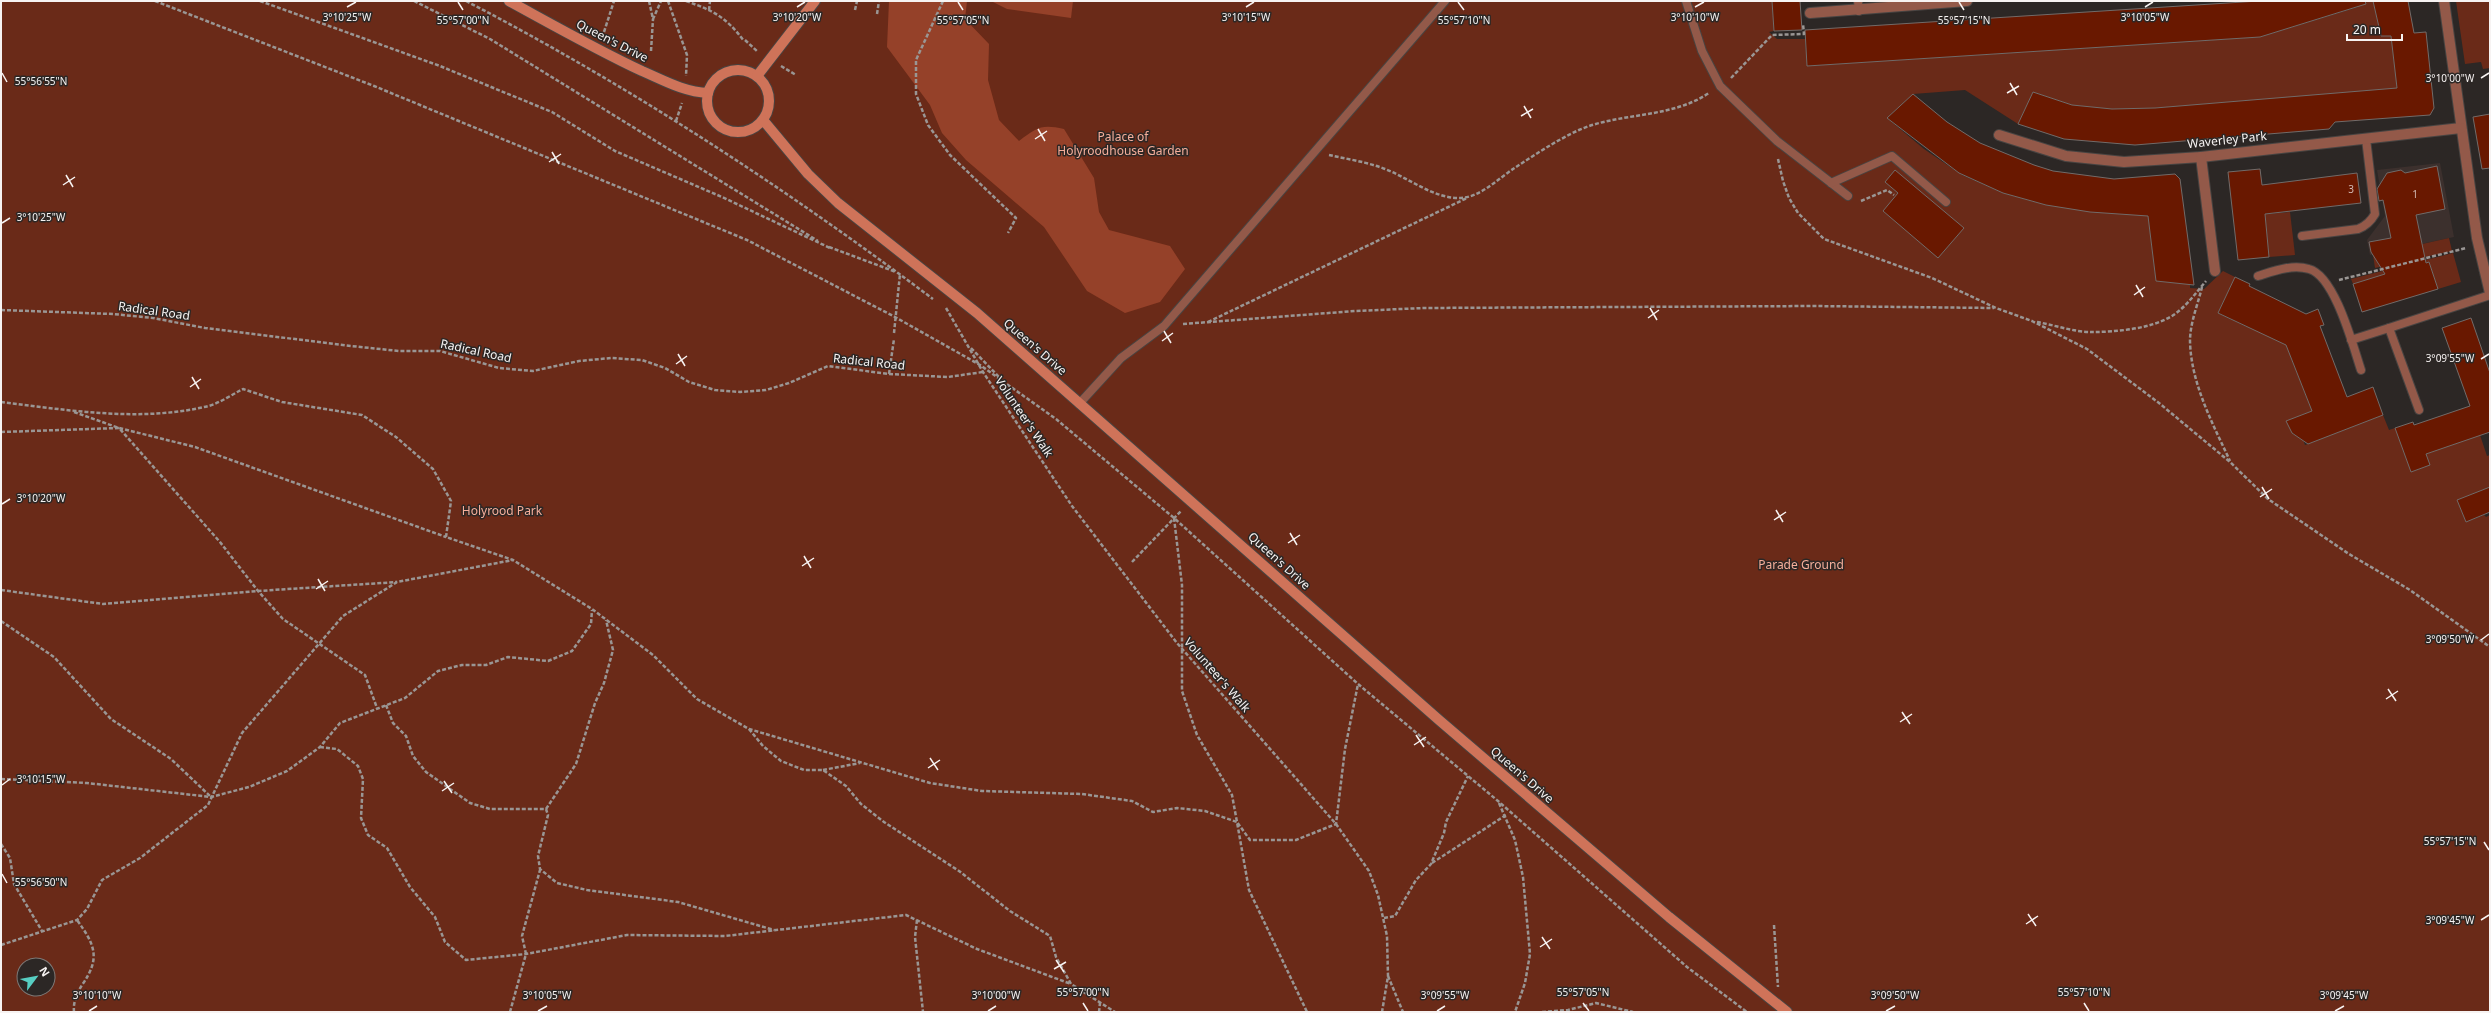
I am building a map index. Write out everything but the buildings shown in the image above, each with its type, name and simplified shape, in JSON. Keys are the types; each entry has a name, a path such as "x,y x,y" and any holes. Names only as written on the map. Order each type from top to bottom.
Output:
{"street":[{"name":"Queen's Drive","path":"509,1 612,57 686,89 708,93"},
{"path":"757,76 815,1"},
{"path":"1810,13 1858,6 1967,1"},
{"path":"2444,1 2478,245 2490,294"},
{"path":"740,70 757,76 765,85 769,96 769,109 763,120 754,128 743,132 725,130 711,117 707,106 708,93 713,82 727,72 740,70"},
{"name":"Queen's Drive","path":"763,120 822,189 953,293 1439,720 1669,917 1783,1009"},
{"name":"Waverley Park","path":"1999,135 2053,153 2103,161 2137,162 2202,157 2461,128"},
{"path":"2202,157 2215,272"}],"lane":[{"path":"1079,404 1121,358 1164,326 1445,1"},
{"path":"1686,1 1702,52 1720,86 1777,141 1848,196"},
{"path":"2302,236 2358,229 2366,225 2373,218 2375,214 2366,139"},
{"path":"1831,183 1892,156 1946,202"},
{"path":"2258,276 2298,267 2311,269 2327,283 2351,340 2361,370"},
{"path":"2351,340 2490,294"},
{"path":"2389,328 2419,410"}],"path":[{"path":"155,1 374,86 747,240 895,317 980,365 1056,419 1174,518 1358,684 1498,801 1687,967 1747,1012"},
{"path":"260,1 440,66 552,112 615,151 722,197 830,248 900,274"},
{"path":"414,1 490,39 830,248"},
{"path":"466,1 568,56 676,121 845,234 900,274"},
{"path":"604,32 614,1"},
{"path":"648,1 653,19 651,51"},
{"path":"653,19 661,1"},
{"path":"668,1 688,55 686,89 676,121"},
{"path":"686,1 709,10 730,23 744,41"},
{"path":"709,10 710,1"},
{"path":"855,10 857,1"},
{"path":"877,14 879,1"},
{"path":"943,1 916,60 916,94 928,125 950,155 1016,218 1008,233"},
{"path":"1206,323 1474,195 1550,146 1580,130 1615,118 1640,116 1675,108 1702,98 1720,86 1744,66 1772,35 1804,34 1802,14 1810,13"},
{"path":"1777,141 1779,164 1789,198 1798,213 1824,239 1932,278 1996,308 2032,321 2087,349 2159,403 2230,462 2248,483 2294,518 2410,590 2490,647"},
{"path":"1315,152 1384,169 1443,195 1460,198 1474,195"},
{"path":"1848,196 1858,202 1887,190 1894,195"},
{"path":"2327,283 2478,245"},
{"path":"894,332 900,274"},
{"path":"2032,321 2090,332 2134,328 2171,316 2186,305 2203,285 2190,340 2193,366 2205,407 2230,462"},
{"path":"1164,326 1355,311 1424,308 1813,306 1996,308"},
{"path":"946,308 980,365"},
{"name":"Radical Road","path":"1,310 112,314 153,318 205,328 351,346 399,351 440,351 499,368 534,371 579,361 611,358 642,360 665,368 689,382 715,390 740,392 766,390 828,366 889,374 948,377 983,372"},
{"path":"889,374 894,338"},
{"path":"967,344 1004,382"},
{"name":"Volunteer's Walk","path":"980,365 983,372 1072,506 1182,649 1336,824 1369,871 1384,918 1389,957 1388,976 1382,1012"},
{"path":"1,402 69,410 144,415 205,407 243,389 282,402 362,415 396,437 433,469 451,501 446,537"},
{"path":"69,410 119,428 195,447 514,560 592,609 653,655 697,699 749,729 861,763 938,784 982,791 1082,794 1132,801 1153,812 1177,808 1205,811 1237,822 1250,840 1296,840 1336,824 1345,749 1358,684"},
{"path":"1,432 119,428"},
{"path":"119,428 220,542 283,619 365,675 377,708"},
{"path":"1174,518 1182,585 1182,691 1197,735 1232,795 1249,890 1307,1012"},
{"path":"1132,562 1174,518"},
{"path":"1,590 103,604 258,590 397,582 514,560"},
{"path":"1,945 76,920 87,909 102,880 140,858 208,805 242,733 343,616 397,582"},
{"path":"1,779 87,783 211,797 249,786 287,771 320,747 340,723 405,698 438,671 462,665 486,665 508,657 548,661 572,651 591,624 592,609"},
{"path":"546,810 576,764 595,703 604,683 613,650 606,620"},
{"path":"1,621 54,658 111,719 171,759 211,797"},
{"path":"386,705 393,723 406,736 413,756 422,766 470,803 490,809 546,810"},
{"path":"749,729 763,746 781,761 804,770 823,770 861,763"},
{"path":"320,747 337,749 358,766 363,779 360,818 368,835 387,848 410,887 435,917 445,942 466,960 526,954 627,935 725,936 906,915 977,949 1071,984 1115,1012"},
{"path":"823,770 846,786 861,804 884,822 959,871 1010,911 1050,936 1056,957 1071,984"},
{"path":"1431,864 1444,833 1446,822 1468,776"},
{"path":"1498,801 1506,815 1515,840 1523,877 1530,954 1525,983 1515,1012"},
{"path":"510,1012 526,954 522,936 540,869 538,856 548,815 546,810"},
{"path":"1384,918 1395,916 1416,880 1431,864 1506,815"},
{"path":"1,844 10,858 14,884 42,931"},
{"path":"540,869 557,883 587,890 678,902 775,930"},
{"path":"74,1012 78,992 87,977 94,957 90,939 76,920"},
{"path":"916,920 915,937 923,1012"},
{"path":"1774,925 1783,1009"},
{"path":"1388,976 1403,1012"},
{"path":"1099,1012 1100,1003"},
{"path":"1542,1012 1568,1010 1596,1003 1633,1012"}],"shaded area":[{"path":"889,1 967,1 965,19 989,44 988,80 999,120 1019,141 1040,128 1050,127 1064,129 1094,178 1099,212 1109,230 1170,246 1185,269 1160,302 1125,313 1087,291 1044,227 966,160 942,133 930,105 887,47"},
{"path":"991,1 1073,1 1071,18 1007,9"},
{"path":"2440,163 2454,237 2370,255 2367,240 2385,216 2377,170"}],"green space":[{"name":"Holyrood Park","path":"1,1 1772,1 1774,31 1769,32 1777,39 1805,39 1807,66 2260,37 2358,7 2360,1 2373,1 2381,36 2391,36 2397,88 2395,90 2155,108 2112,109 2072,105 2033,92 2018,124 1965,90 1913,94 1887,118 1924,149 1962,175 2003,193 2046,205 2151,209 2149,224 2156,281 2190,284 2190,288 2204,289 2223,271 2235,277 2218,313 2247,327 2249,323 2286,345 2312,411 2288,423 2294,435 2301,434 2305,445 2383,415 2389,430 2395,428 2411,472 2430,465 2426,454 2474,437 2479,432 2487,456 2490,455 2490,487 2457,500 2466,522 2484,515 2486,517 2490,515 2490,1012 1,1012"},
{"path":"2456,1 2490,1 2490,68 2483,69 2481,62 2465,64"},
{"path":"2290,212 2295,255 2269,257 2265,214"},
{"path":"2449,238 2452,251 2375,268 2373,255"},
{"path":"2453,253 2461,282 2438,289 2429,262 2353,284 2351,279"}],"park label":[{"name":"Palace of Holyroodhouse Garden","path":"1123,144"},
{"name":"Parade Ground","path":"1801,565"}]}
